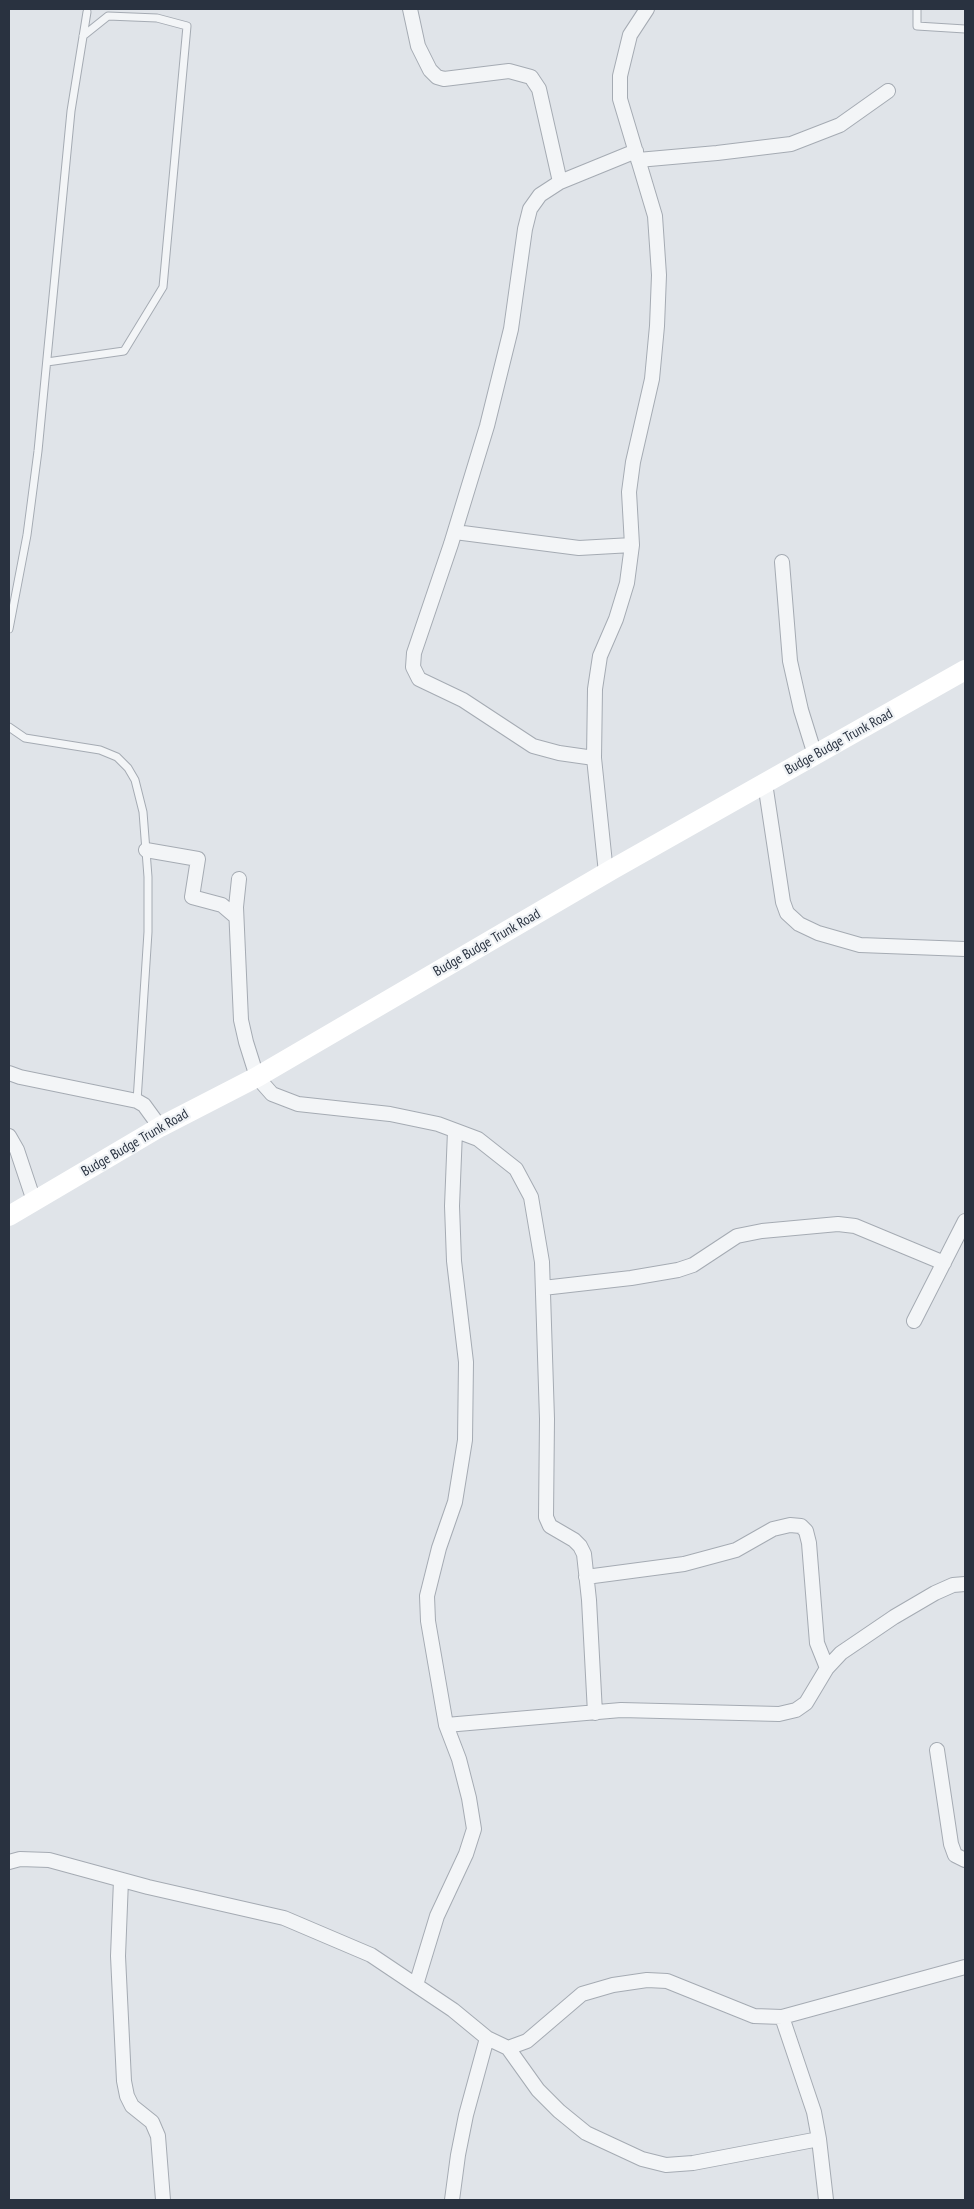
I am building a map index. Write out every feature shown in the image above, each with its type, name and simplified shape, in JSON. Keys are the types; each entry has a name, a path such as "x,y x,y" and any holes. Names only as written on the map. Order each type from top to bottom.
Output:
{"main road":[{"name":"Budge Budge Trunk Road","path":"9,1216 160,1127 257,1077 606,873 965,670"}],"street":[{"path":"410,9 418,46 430,70 437,77 444,79 509,71 531,77 539,89 560,182"},
{"path":"606,873 594,758 595,689 599,665 627,583 632,545 629,492 633,462 652,379 657,326 659,275 655,216 620,99 620,76 630,35 647,9"},
{"path":"594,758 559,753 533,746 463,700 419,679 413,667 414,653 455,532 487,426 507,347 525,229 530,209 540,195 560,182 637,155 717,154 791,144 840,125 888,91"},
{"path":"455,532 579,548 632,545"},
{"path":"782,562 790,661 801,710 815,755"},
{"path":"765,783 783,902 787,913 799,924 834,938 860,944 965,949"},
{"path":"146,850 198,859 192,897 222,905 236,917"},
{"path":"240,879 236,917 241,1020 257,1077 272,1094 298,1104 390,1114 438,1124 478,1139 516,1169 531,1197 542,1262 547,1419 546,1516 550,1526 580,1546 584,1554 595,1713"},
{"path":"9,1073 20,1077 137,1101 144,1105 160,1127"},
{"path":"416,1985 437,1916 466,1854 474,1829 469,1798 459,1759 446,1725 428,1621 428,1596 439,1548 455,1502 465,1440 466,1362 454,1261 452,1206 455,1130"},
{"path":"9,1136 17,1150 34,1201"},
{"path":"914,1321 965,1221"},
{"path":"543,1288 631,1278 678,1270 694,1266 737,1236 762,1231 838,1224 854,1226 944,1262"},
{"path":"586,1577 684,1564 736,1550 773,1529 790,1525 801,1526 806,1531 809,1543 817,1643 827,1668"},
{"path":"446,1725 653,1709 779,1714 796,1710 806,1702 827,1668 841,1653 935,1592 954,1585 965,1584"},
{"path":"938,1750 951,1844 956,1855 965,1860"},
{"path":"9,1862 20,1859 49,1860 121,1880 284,1918 371,1955 453,2010 487,2038 508,2048 538,2090 559,2111 586,2133 642,2159 666,2165 693,2163 819,2139"},
{"path":"121,1880 118,1956 124,2081 126,2096 132,2106 152,2122 158,2136 163,2200"},
{"path":"508,2048 527,2041 582,1994 613,1985 648,1980 668,1982 754,2016 782,2017 965,1967"},
{"path":"782,2017 814,2112 826,2200"},
{"path":"452,2200 466,2115 487,2038"}],"lane":[{"path":"917,9 917,26 965,29"},
{"path":"9,629 27,535 47,362 71,111 87,12"},
{"path":"47,362 124,351 163,287 188,26 157,18 108,16 83,36"},
{"path":"9,727 25,738 100,750 117,757 128,768 135,780 143,812 148,877 148,932 137,1101"}]}
